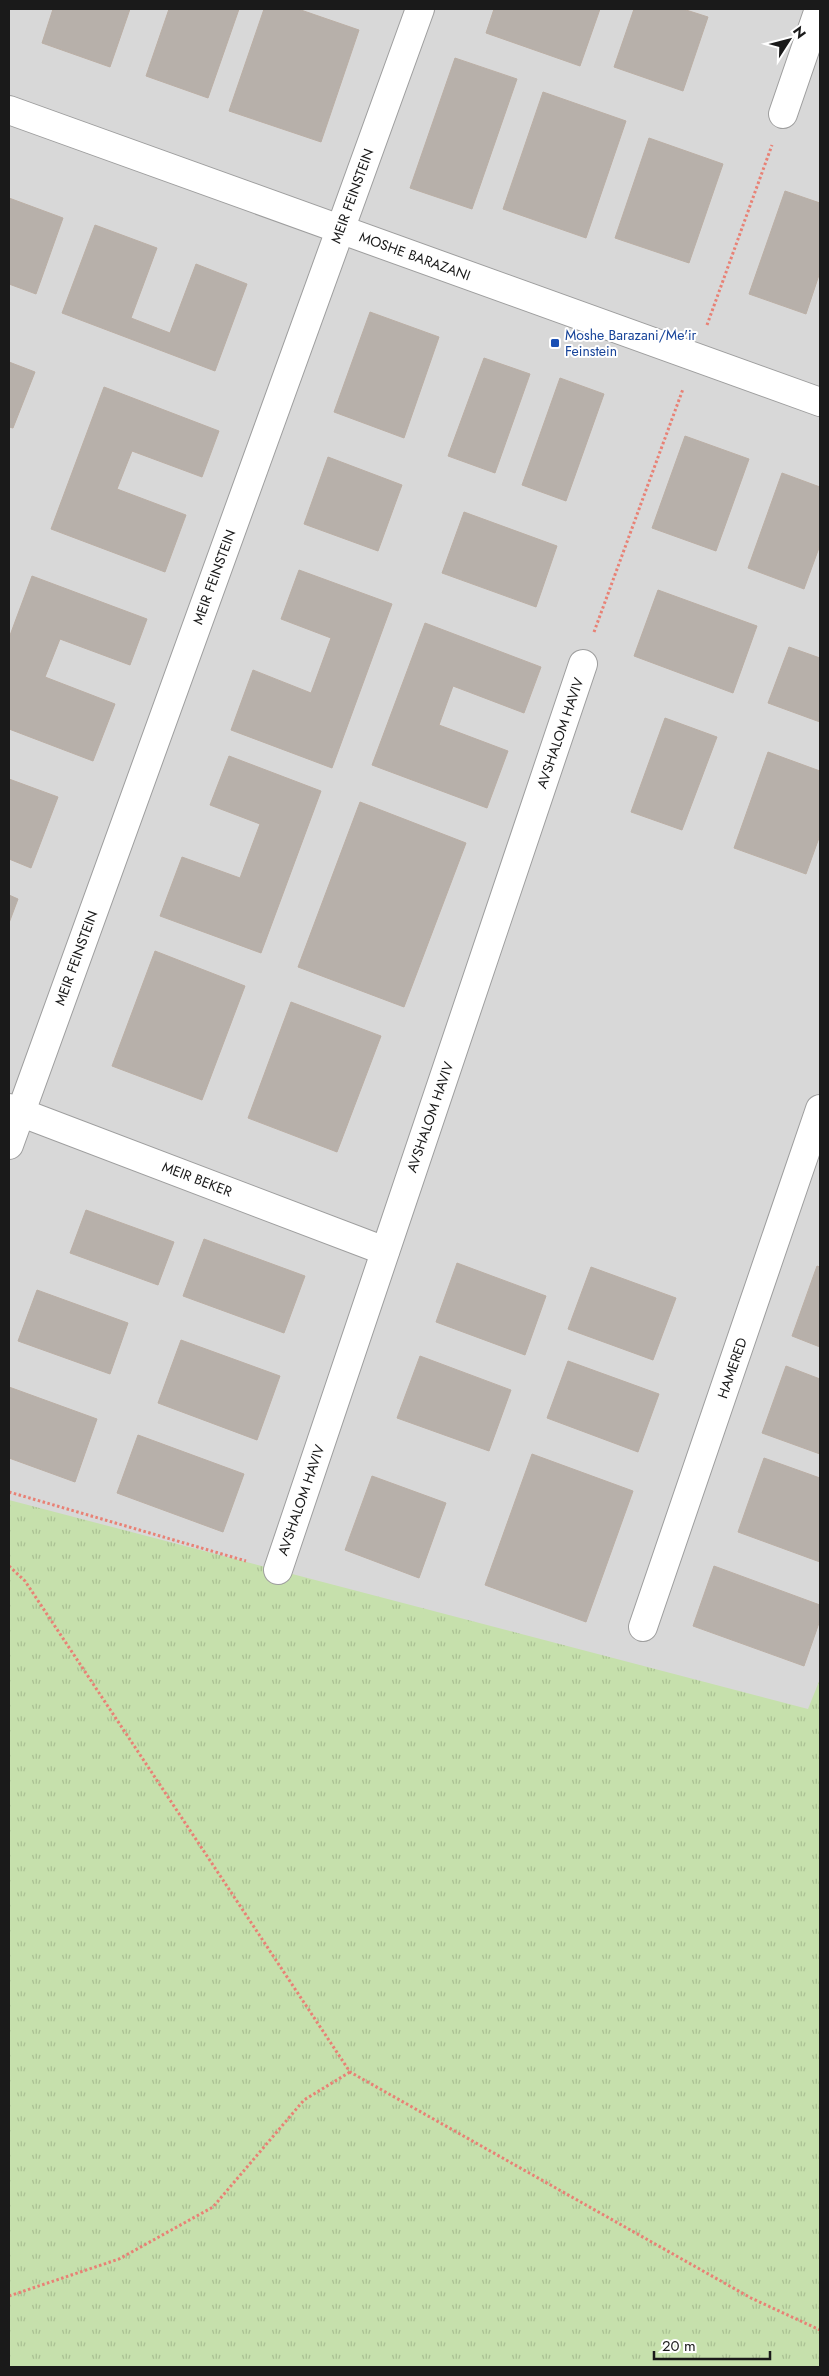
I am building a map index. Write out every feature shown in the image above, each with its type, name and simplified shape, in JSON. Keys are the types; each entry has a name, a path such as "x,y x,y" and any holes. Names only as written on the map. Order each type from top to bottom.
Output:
{"street":[{"name":"MEIR FEINSTEIN","path":"9,1145 15,1110 420,9"},
{"path":"783,114 819,9"},
{"name":"MOSHE BARAZANI","path":"9,110 820,402"},
{"name":"AVSHALOM HAVIV","path":"278,1570 583,664"},
{"name":"HAMERED","path":"643,1627 820,1109"},
{"name":"MEIR BEKER","path":"15,1110 385,1251"}],"path":[{"path":"9,1492 278,1570"},
{"path":"9,1566 25,1581 350,2072 751,2298 820,2330"},
{"path":"9,2296 119,2259 213,2207 304,2100 350,2072"}],"shaded area":[{"path":"9,9 820,9 820,1738 9,1528"}],"green space":[{"path":"9,1500 808,1709 820,1679 820,2367 9,2367"}],"building":[{"path":"53,9 130,9 110,67 42,43"},
{"path":"169,9 239,9 208,98 146,76"},
{"path":"264,9 298,9 359,30 321,142 229,111"},
{"path":"494,9 600,9 580,66 486,33"},
{"path":"634,9 683,9 708,17 683,91 614,67"},
{"path":"455,58 517,79 472,209 410,188"},
{"path":"543,92 626,121 586,238 503,209"},
{"path":"649,138 723,164 689,263 615,238"},
{"path":"785,191 820,203 820,272 806,314 749,294"},
{"path":"9,198 63,218 36,294 9,284"},
{"path":"95,225 157,248 131,318 170,333 196,264 247,284 215,371 62,313"},
{"path":"370,312 439,337 404,438 334,412"},
{"path":"484,358 530,374 495,473 448,456"},
{"path":"9,362 35,372 13,428 9,427"},
{"path":"560,378 604,394 566,501 522,485"},
{"path":"104,387 219,431 202,477 132,451 117,489 186,515 165,572 51,529"},
{"path":"685,436 749,459 716,551 652,528"},
{"path":"328,457 402,485 378,551 304,524"},
{"path":"782,473 820,487 820,545 804,589 748,568"},
{"path":"464,512 557,546 536,607 442,573"},
{"path":"299,570 392,604 332,768 231,730 253,670 311,693 331,638 281,619"},
{"path":"32,576 147,619 130,665 60,639 45,677 115,704 93,761 9,729 9,638"},
{"path":"658,590 757,626 733,693 634,656"},
{"path":"425,623 541,667 524,713 453,686 439,725 508,751 487,808 372,765"},
{"path":"789,647 820,658 820,722 768,703"},
{"path":"665,718 717,737 682,830 631,812"},
{"path":"768,752 820,771 820,835 806,874 734,848"},
{"path":"229,756 321,791 261,953 160,916 182,857 240,878 260,824 210,805"},
{"path":"9,779 58,797 31,868 9,859"},
{"path":"360,802 466,843 404,1007 298,967"},
{"path":"9,895 18,899 9,923"},
{"path":"155,951 245,986 202,1100 112,1066"},
{"path":"291,1002 381,1036 337,1152 248,1118"},
{"path":"86,1210 174,1242 158,1285 70,1253"},
{"path":"204,1239 305,1276 284,1333 183,1296"},
{"path":"457,1263 546,1296 525,1355 436,1322"},
{"path":"817,1266 820,1267 820,1347 792,1336"},
{"path":"591,1267 676,1298 653,1360 568,1329"},
{"path":"37,1290 128,1323 110,1374 18,1341"},
{"path":"181,1340 280,1376 257,1440 158,1403"},
{"path":"420,1356 511,1390 489,1451 397,1418"},
{"path":"568,1361 659,1394 638,1452 547,1418"},
{"path":"786,1366 820,1379 820,1454 762,1433"},
{"path":"9,1387 97,1419 75,1482 9,1458"},
{"path":"138,1435 244,1474 223,1532 117,1493"},
{"path":"532,1454 633,1491 586,1622 485,1585"},
{"path":"764,1458 820,1478 820,1562 738,1532"},
{"path":"372,1476 446,1503 419,1578 345,1550"},
{"path":"714,1566 820,1605 820,1620 804,1666 693,1626"}],"place":[{"name":"Moshe Barazani/Me'ir Feinstein","path":"555,343"}]}
